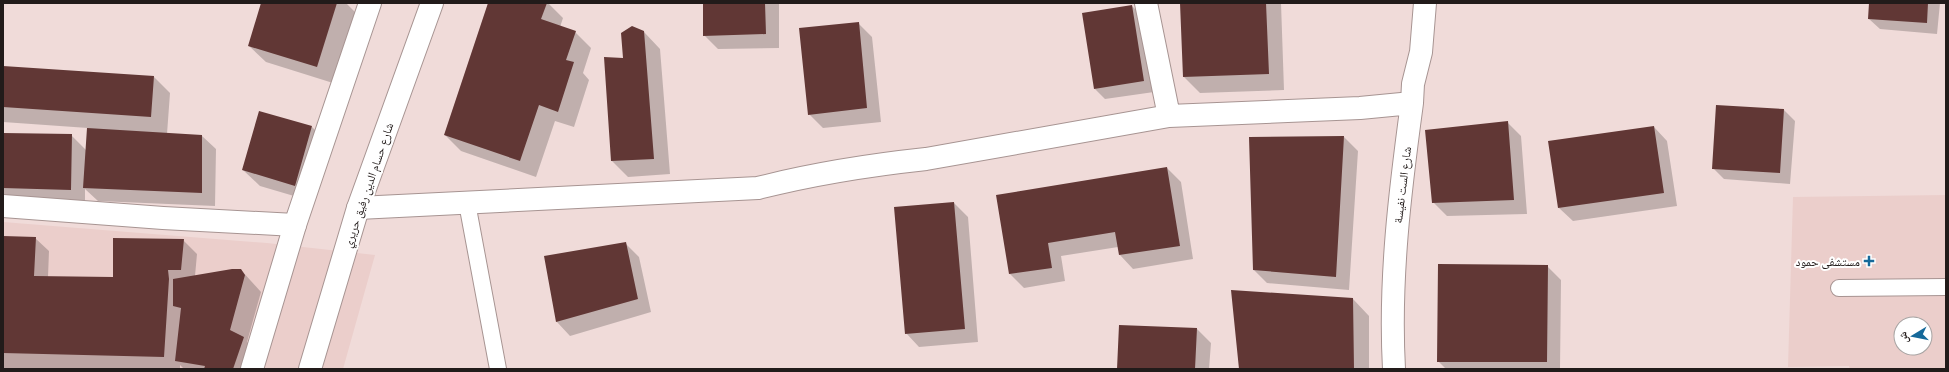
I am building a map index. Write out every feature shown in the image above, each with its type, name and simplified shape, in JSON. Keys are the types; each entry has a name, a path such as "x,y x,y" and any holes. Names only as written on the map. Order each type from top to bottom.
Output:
{"street":[{"path":"252,369 295,225 370,3"},
{"name":"شارع حسام الدين رفيق حريري","path":"310,369 358,208 432,3"},
{"path":"1146,3 1169,116"},
{"name":"شارع الست نفيسة","path":"1394,369 1393,344 1397,229 1413,84 1421,52 1425,3"},
{"path":"358,208 758,188 789,180 891,163 926,159 1169,116 1360,108 1412,103"},
{"path":"3,206 163,218 295,225"}],"lane":[{"path":"468,203 498,369"},
{"path":"1839,288 1946,287"}],"shaded area":[{"name":"مستشفى حمود","path":"1946,195 1946,369 1850,369 1849,366 1788,367 1793,197"},
{"path":"3,222 267,243 375,255 343,369 3,369"}],"building":[{"path":"261,3 337,3 317,67 248,46"},
{"path":"488,3 547,3 541,19 576,31 566,60 574,62 558,112 539,105 520,161 444,135"},
{"path":"703,3 765,3 766,34 703,36"},
{"path":"1180,3 1266,3 1269,74 1183,77"},
{"path":"1869,3 1928,3 1927,23 1868,19"},
{"path":"1132,5 1144,81 1094,89 1082,13"},
{"path":"859,22 867,108 808,115 799,28"},
{"path":"632,26 644,31 654,159 611,161 604,57 623,58 621,33"},
{"path":"3,66 154,76 151,117 3,107"},
{"path":"1716,105 1784,109 1780,173 1712,169"},
{"path":"259,111 312,126 295,186 242,170"},
{"path":"1508,121 1514,200 1432,203 1425,130"},
{"path":"1654,126 1664,193 1558,208 1548,141"},
{"path":"87,128 202,135 202,193 83,188"},
{"path":"3,133 72,134 71,190 3,188"},
{"path":"1344,136 1336,277 1253,270 1249,137"},
{"path":"1167,167 1180,246 1119,255 1115,232 1048,243 1052,268 1009,274 996,195"},
{"path":"954,202 965,329 905,334 894,207"},
{"path":"3,236 36,237 34,276 113,277 113,238 184,239 181,270 168,270 169,279 164,357 3,353"},
{"path":"626,242 638,299 556,322 544,256"},
{"path":"1438,264 1548,265 1547,362 1437,362"},
{"path":"232,269 241,269 245,275 230,330 244,337 233,369 204,369 205,366 175,361 181,308 173,306 173,279"},
{"path":"1231,290 1353,298 1354,369 1239,369"},
{"path":"1119,325 1197,328 1195,369 1117,369"}],"place":[{"name":"مستشفى حمود","path":"1869,261"}]}
